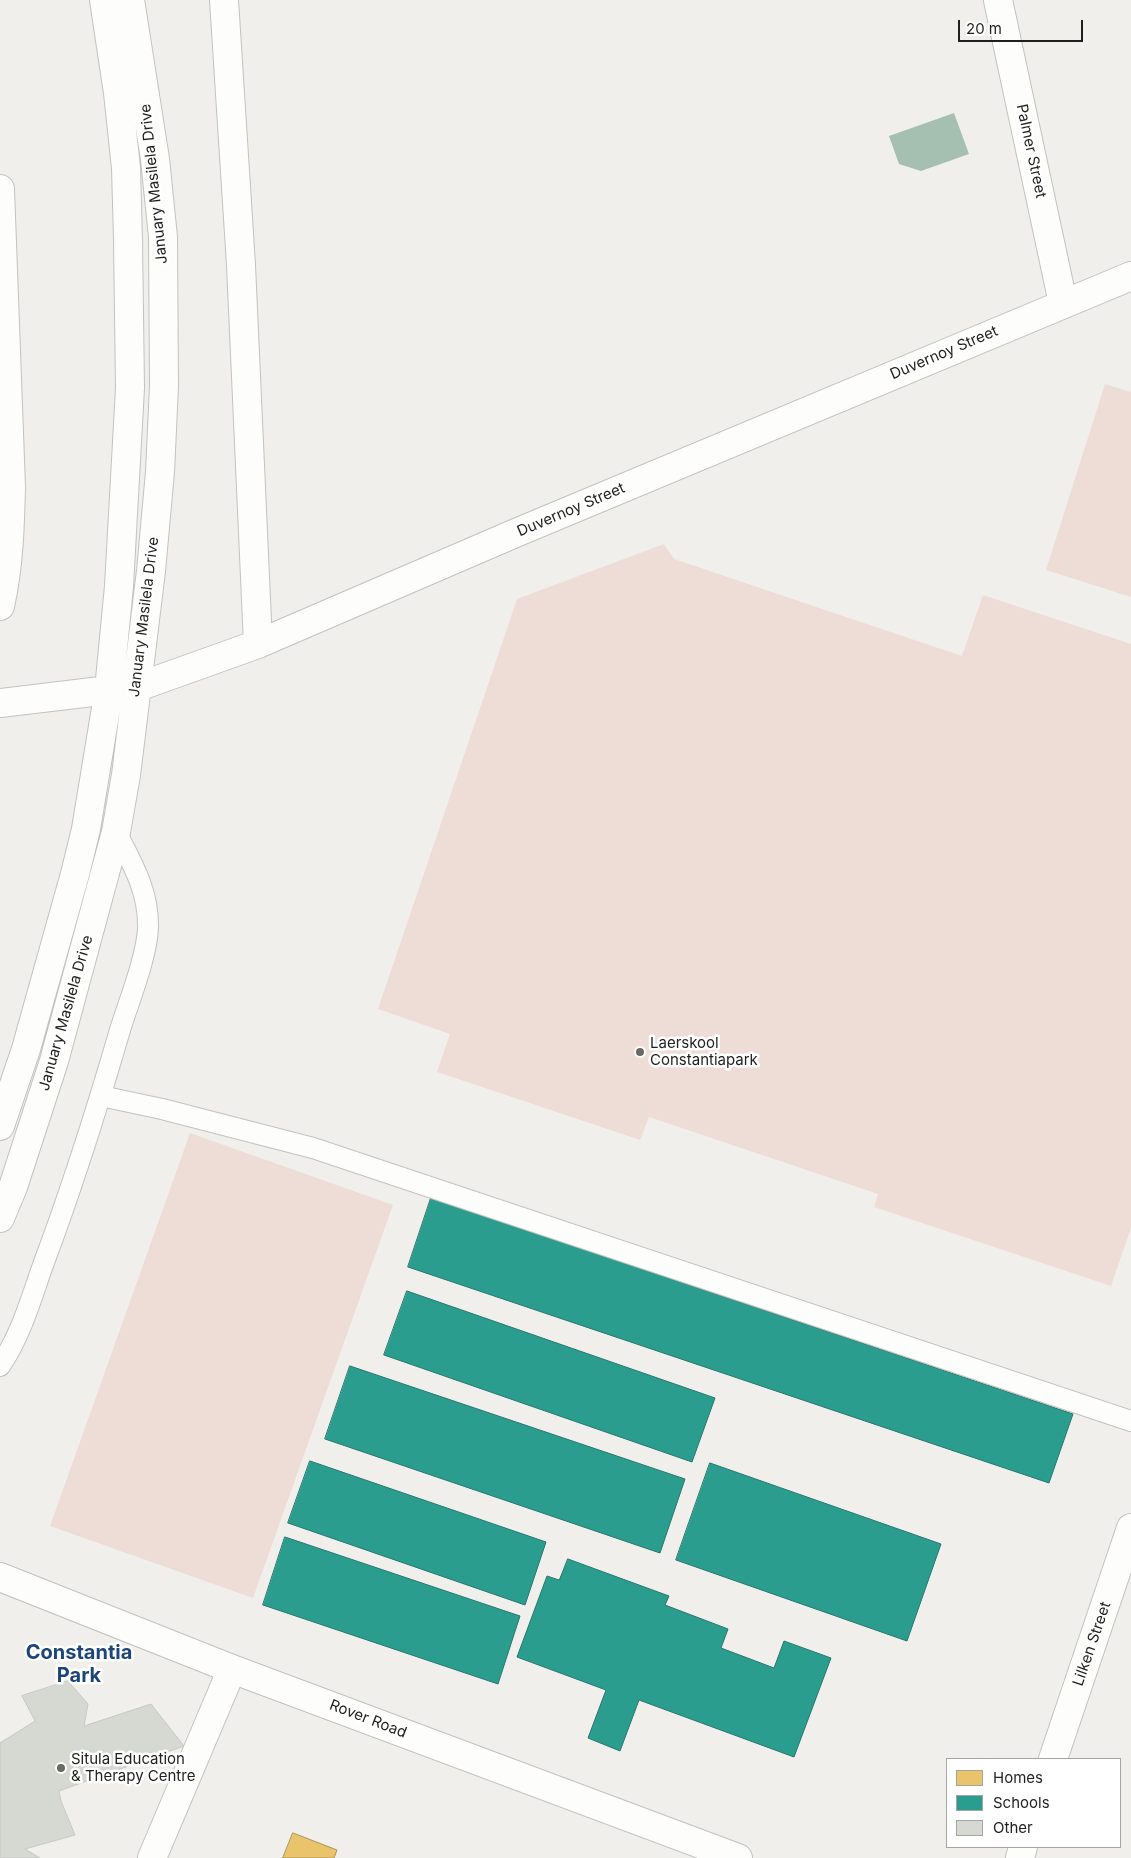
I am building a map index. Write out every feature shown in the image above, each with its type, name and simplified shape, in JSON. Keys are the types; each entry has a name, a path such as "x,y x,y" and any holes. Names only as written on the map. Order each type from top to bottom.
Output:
{"street":[{"name":"January Masilela Drive","path":"0,1218 13,1187 54,1061 116,832 126,775 119,586 130,388 126,168 118,93 104,0"},
{"name":"January Masilela Drive","path":"0,1126 26,1049 75,874 151,571 160,482 164,366 162,236 155,159 130,0"},
{"path":"224,0 241,264 258,644"},
{"name":"Palmer Street","path":"998,0 1064,303"},
{"path":"0,189 11,487 10,530 5,582 0,606"},
{"name":"Duvernoy Street","path":"0,704 122,689 258,644 518,532 1131,276"},
{"name":"Lilken Street","path":"1053,1758 1131,1528"},
{"name":"Rover Road","path":"0,1577 232,1668 738,1858"},
{"path":"152,1858 232,1668"}],"lane":[{"path":"0,1366 16,1339 51,1245 101,1096 142,958 148,929 147,904 141,880 116,832"},
{"path":"101,1096 162,1109 313,1148 1131,1421"}],"shaded area":[{"path":"954,113 969,154 921,171 899,164 889,136"},
{"path":"1105,384 1131,392 1131,597 1046,570"},
{"path":"664,544 674,559 962,656 983,595 1131,644 1131,1228 1111,1286 874,1207 878,1194 649,1117 640,1140 437,1072 450,1034 378,1009 517,599"},
{"path":"190,1133 393,1205 253,1598 50,1526"}],"building: Homes":[{"path":"293,1833 337,1850 334,1858 283,1858"}],"building: Schools":[{"path":"431,1198 1073,1414 1049,1483 408,1267"},
{"path":"407,1291 715,1398 692,1462 384,1355"},
{"path":"350,1366 685,1479 660,1553 325,1439"},
{"path":"310,1461 546,1542 525,1605 288,1523"},
{"path":"710,1463 941,1544 907,1641 676,1560"},
{"path":"285,1537 520,1616 498,1684 263,1605"},
{"path":"568,1559 669,1596 665,1605 728,1629 721,1648 774,1668 784,1641 831,1658 794,1757 639,1700 620,1751 588,1738 606,1690 517,1657 547,1576 559,1580"}],"building: Other":[{"name":"Situla Education & Therapy Centre","path":"68,1681 88,1704 84,1726 151,1704 184,1746 59,1791 61,1801 75,1835 25,1849 40,1858 0,1858 0,1743 35,1721 22,1696"}],"place":[{"name":"Laerskool Constantiapark","path":"640,1052"},
{"name":"Situla Education & Therapy Centre","path":"61,1768"}],"district":[{"name":"Constantia Park","path":"79,1664"}]}
